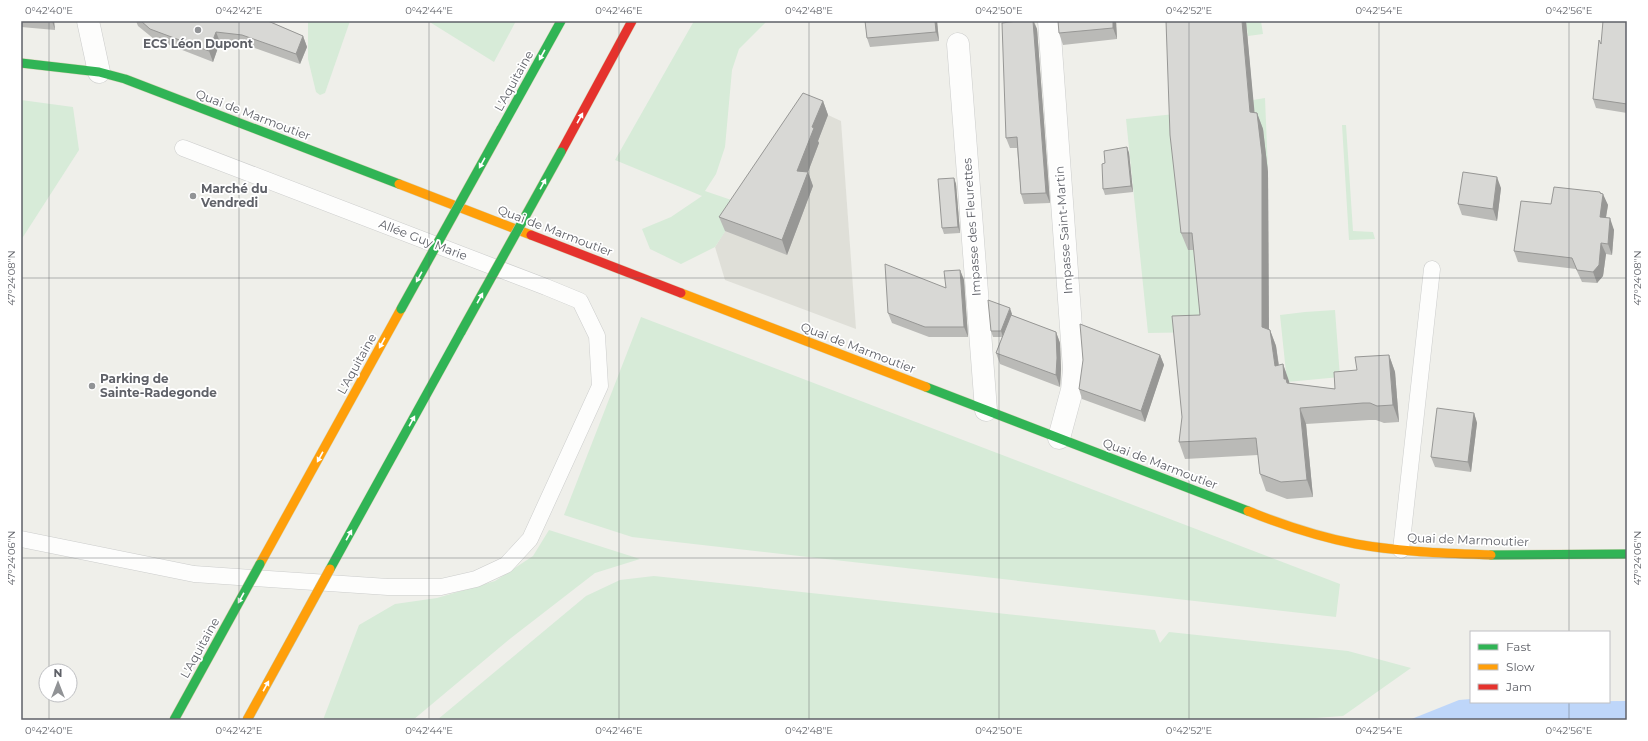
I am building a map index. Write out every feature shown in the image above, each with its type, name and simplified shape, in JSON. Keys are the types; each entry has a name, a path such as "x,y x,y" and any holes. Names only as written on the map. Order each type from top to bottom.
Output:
{"main road":[{"name":"L'Aquitaine","path":"174,720 561,21"},
{"path":"247,720 632,21"},
{"name":"Quai de Marmoutier","path":"21,63 98,72 198,106 1278,523 1317,535 1356,544 1401,550 1456,554 1627,554"}],"street":[{"path":"88,21 98,72"},
{"name":"Impasse Saint-Martin","path":"1049,21 1074,369 1072,390 1059,438"},
{"name":"Impasse des Fleurettes","path":"958,44 986,410"}],"lane":[{"name":"Allée Guy Marie","path":"21,539 194,574 388,587 441,587 476,579 506,565 530,539 600,386 596,336 580,301 546,286 183,148"},
{"path":"1401,550 1432,269"}],"shaded area":[{"path":"828,115 841,121 856,329 725,280 715,247 725,231"}],"green space":[{"path":"308,21 350,21 325,93 320,95 316,92 308,59"},
{"path":"428,21 516,21 494,62"},
{"path":"694,21 767,21 739,49 732,70 725,147 716,174 705,191 743,204 715,247 681,264 650,249 642,229 671,217 702,196 615,160"},
{"path":"1246,21 1261,21 1263,34 1248,36"},
{"path":"1265,98 1268,172 1256,128 1253,100"},
{"path":"21,100 73,107 79,150 21,240"},
{"path":"1175,114 1198,250 1206,332 1148,333 1126,119"},
{"path":"1342,125 1346,125 1353,231 1373,232 1375,239 1349,240"},
{"path":"1335,310 1340,377 1287,382 1280,315"},
{"path":"641,317 1340,584 1336,617 632,537 564,515"},
{"path":"549,530 640,559 595,573 511,638 413,720 323,720 359,625 395,604 437,598 495,581 533,556"},
{"path":"654,576 1155,630 1160,643 1169,632 1348,651 1411,668 1343,716 1288,720 437,720 586,596 620,580"}],"water":[{"path":"1470,699 1470,703 1610,703 1610,701 1627,701 1627,720 1409,720 1459,700"}],"building":[{"path":"141,21 268,21 303,36 296,54 242,35 216,32 209,51 150,29"},
{"path":"865,21 935,21 936,32 867,38"},
{"path":"1033,21 1046,193 1021,194 1017,137 1006,138 1002,23"},
{"path":"1058,21 1113,21 1113,28 1059,33"},
{"path":"1166,21 1242,21 1250,112 1257,113 1262,155 1262,327 1270,330 1275,366 1283,364 1284,379 1286,379 1287,383 1335,389 1334,372 1357,370 1355,357 1389,355 1393,405 1377,406 1370,403 1363,403 1300,408 1307,480 1281,482 1260,474 1256,438 1179,442 1182,417 1172,316 1200,315 1192,233 1181,233 1170,135"},
{"path":"1603,21 1627,21 1627,104 1593,99 1599,40 1601,44"},
{"path":"803,93 823,101 812,127 814,128 797,171 808,172 782,240 719,217"},
{"path":"1127,147 1131,186 1103,189 1102,164 1105,163 1104,151"},
{"path":"1463,172 1497,177 1493,209 1458,204"},
{"path":"954,178 958,227 942,228 938,179"},
{"path":"1554,187 1600,192 1603,194 1600,217 1610,218 1608,244 1601,243 1599,265 1593,272 1577,270 1572,258 1514,251 1521,201 1551,204"},
{"path":"885,264 946,288 944,271 960,270 964,327 925,327 888,313"},
{"path":"988,300 1010,308 1001,331 991,331"},
{"path":"1011,315 1056,332 1056,375 996,353"},
{"path":"1080,324 1160,355 1141,411 1079,389 1083,360"},
{"path":"1437,408 1474,413 1468,462 1431,457"}],"traffic: fast":[{"path":"501,129 561,21"},
{"path":"21,63 99,72 125,79 399,184"},
{"path":"401,309 501,129"},
{"path":"461,332 561,152"},
{"path":"330,569 461,332"},
{"path":"926,387 1248,511"},
{"path":"1491,555 1627,554"},
{"path":"174,720 260,564"}],"traffic: slow":[{"path":"399,184 531,235"},
{"path":"681,293 926,387"},
{"path":"260,564 401,309"},
{"path":"1248,511 1301,530 1356,544 1440,553 1491,555"},
{"path":"247,720 330,569"}],"traffic: jam":[{"path":"561,152 632,21"},
{"path":"531,235 681,293"}],"place":[{"name":"ECS Léon Dupont","path":"198,30"},
{"name":"Marché du Vendredi","path":"193,196"},
{"name":"Parking de Sainte-Radegonde","path":"92,386"}]}
